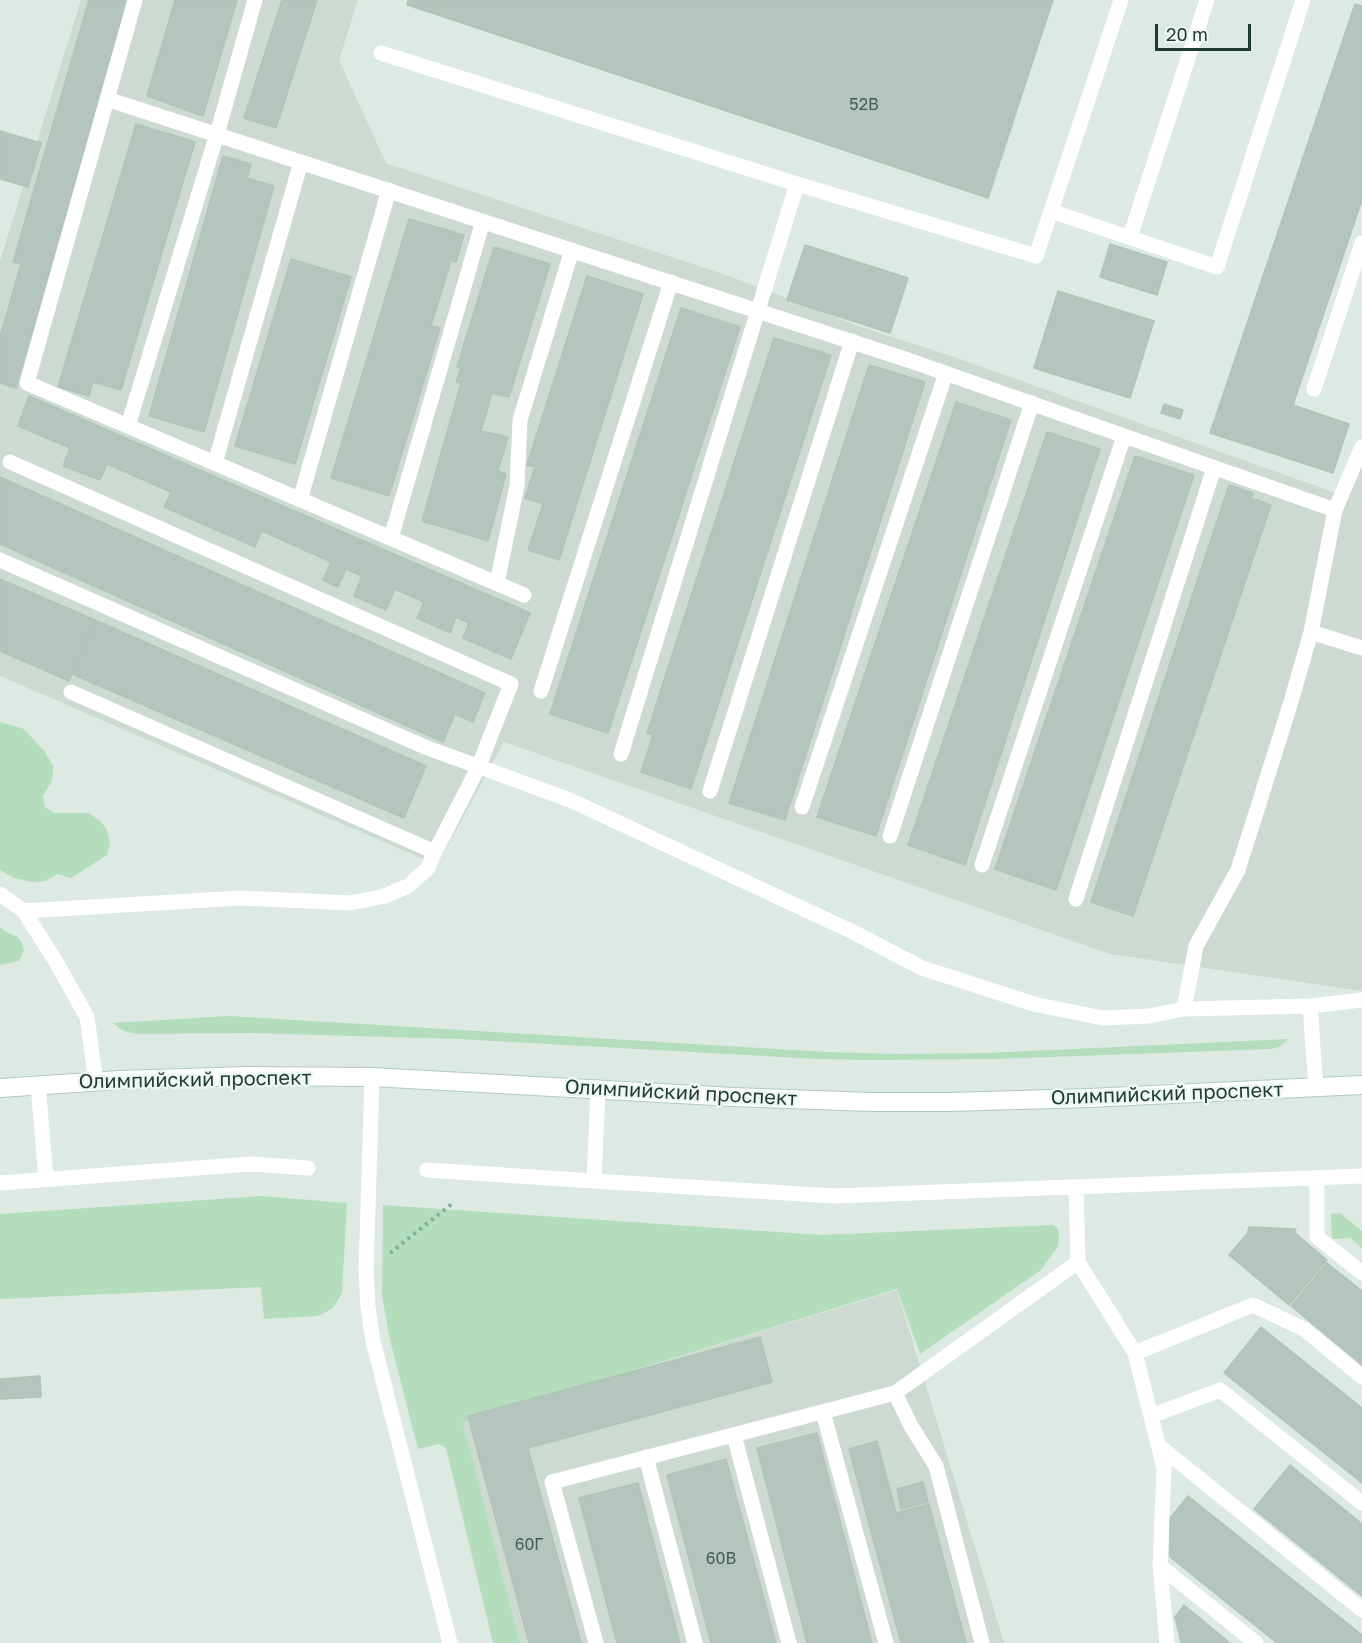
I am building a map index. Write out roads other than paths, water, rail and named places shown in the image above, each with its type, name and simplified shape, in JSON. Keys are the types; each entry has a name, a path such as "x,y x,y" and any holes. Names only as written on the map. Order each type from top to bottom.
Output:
{"street":[{"name":"Олимпийский проспект","path":"0,1088 248,1076 372,1077 805,1100 949,1102 1362,1085"}],"lane":[{"path":"135,0 27,383 524,595"},
{"path":"128,426 217,135 255,0"},
{"path":"381,53 797,184 1036,256 1121,0"},
{"path":"1130,237 1207,0"},
{"path":"1051,211 1217,267 1303,0"},
{"path":"107,99 852,341 1335,510"},
{"path":"215,463 301,162"},
{"path":"621,754 797,184"},
{"path":"300,500 389,190"},
{"path":"391,538 483,221"},
{"path":"1314,389 1362,243"},
{"path":"497,583 517,486 520,420 572,250"},
{"path":"541,691 671,282"},
{"path":"710,791 852,341"},
{"path":"802,807 946,373"},
{"path":"890,836 1032,403"},
{"path":"982,865 1124,436"},
{"path":"1184,1009 1196,946 1238,870 1311,632 1335,510 1362,447"},
{"path":"10,462 511,684 478,768 427,868 408,886 385,896 351,903 241,898 24,911"},
{"path":"1076,899 1214,468"},
{"path":"0,560 425,747 570,800 853,933 922,968 1034,1004 1103,1018 1149,1016 1184,1009 1310,1006 1362,1000"},
{"path":"1311,632 1362,648"},
{"path":"72,692 435,852"},
{"path":"0,894 24,911 87,1017 96,1082"},
{"path":"1310,1006 1316,1088"},
{"path":"372,1077 366,1272 368,1307 373,1341 450,1643"},
{"path":"38,1085 46,1179"},
{"path":"594,1181 598,1088"},
{"path":"0,1183 251,1164 308,1168"},
{"path":"427,1170 834,1196 1362,1176"},
{"path":"1317,1178 1317,1237 1362,1273"},
{"path":"1076,1187 1078,1262 1135,1353 1164,1468 1160,1566 1167,1643"},
{"path":"596,1643 552,1482 896,1393 1078,1262"},
{"path":"1135,1353 1253,1305 1304,1329 1362,1377"},
{"path":"1151,1416 1220,1390 1362,1503"},
{"path":"896,1393 911,1426 936,1466 982,1643"},
{"path":"824,1412 886,1643"},
{"path":"734,1435 789,1643"},
{"path":"1158,1445 1362,1610"},
{"path":"646,1458 695,1643"},
{"path":"1160,1566 1256,1643"}]}
